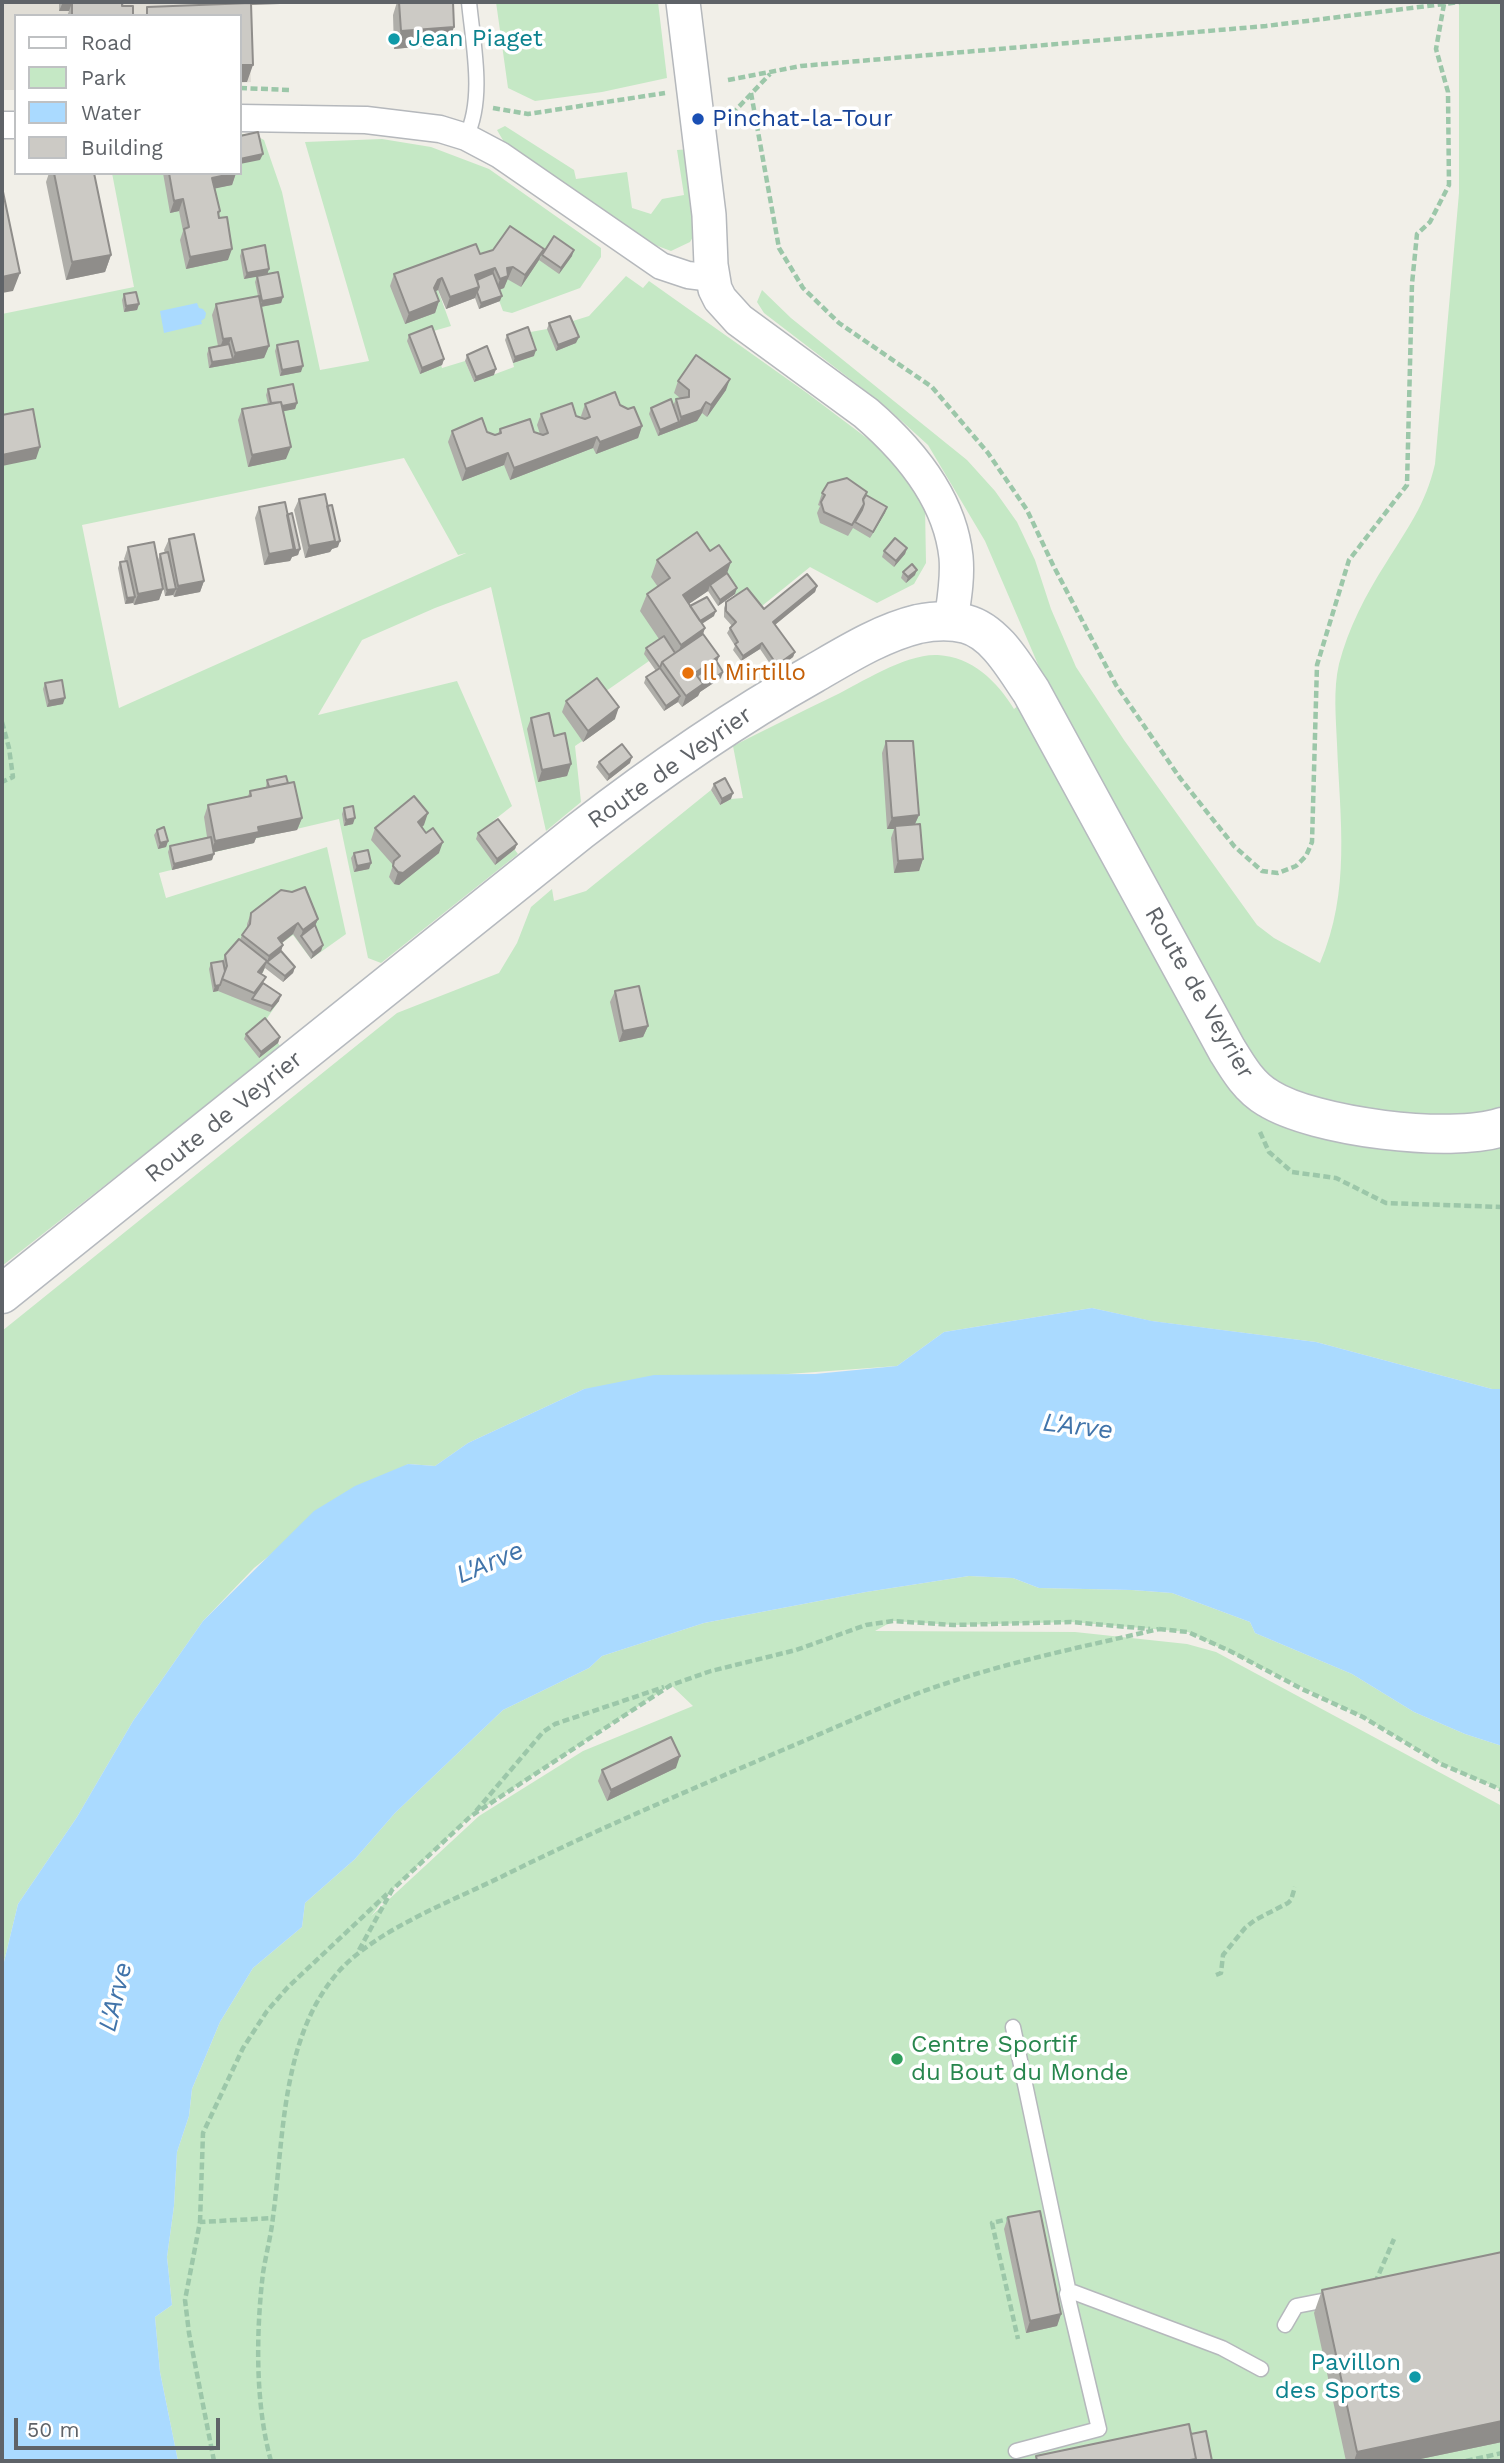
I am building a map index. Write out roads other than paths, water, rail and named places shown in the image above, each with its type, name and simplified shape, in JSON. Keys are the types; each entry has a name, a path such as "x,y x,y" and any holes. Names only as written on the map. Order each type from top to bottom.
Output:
{"main road":[{"name":"Route de Veyrier","path":"2,1294 580,831 667,765 748,711 879,638 920,624 951,621 967,624 989,639 1011,661 1227,1050 1241,1073 1266,1097 1292,1111 1360,1127 1456,1134 1486,1132 1502,1127"}],"street":[{"path":"683,2 709,215 712,278 720,299 739,320 866,413 892,437 916,465 942,506 952,538 956,572 951,621"},
{"path":"242,118 366,120 440,129 466,137 499,155 662,266 688,275 712,278"}],"lane":[{"path":"466,137 477,105 469,2"},
{"path":"1013,2027 1067,2294 1099,2430 1016,2451"},
{"path":"1285,2325 1296,2306 1371,2290"},
{"path":"1069,2294 1073,2292 1222,2348 1261,2369"}],"water":[{"path":"197,303 206,313 202,324 164,333 160,311"},
{"name":"L'Arve","path":"1092,1308 1152,1321 1316,1342 1492,1389 1502,1389 1502,1746 1465,1734 1414,1712 1352,1674 1255,1633 1250,1622 1172,1593 1039,1588 1013,1578 969,1576 866,1592 704,1623 602,1656 589,1668 503,1710 395,1813 355,1859 305,1903 302,1927 253,1968 220,2022 192,2089 189,2116 177,2152 174,2206 167,2257 172,2305 155,2317 160,2372 178,2461 2,2461 2,1970 18,1904 77,1817 133,1721 203,1621 314,1511 355,1486 408,1464 435,1466 468,1443 584,1389 654,1375 815,1374 897,1366 944,1332"}],"place":[{"name":"Jean Piaget","path":"394,39"},
{"name":"Pinchat-la-Tour","path":"698,119"},
{"name":"Il Mirtillo","path":"688,673"},
{"name":"Centre Sportif du Bout du Monde","path":"897,2059"},
{"name":"Pavillon des Sports","path":"1415,2377"}]}
